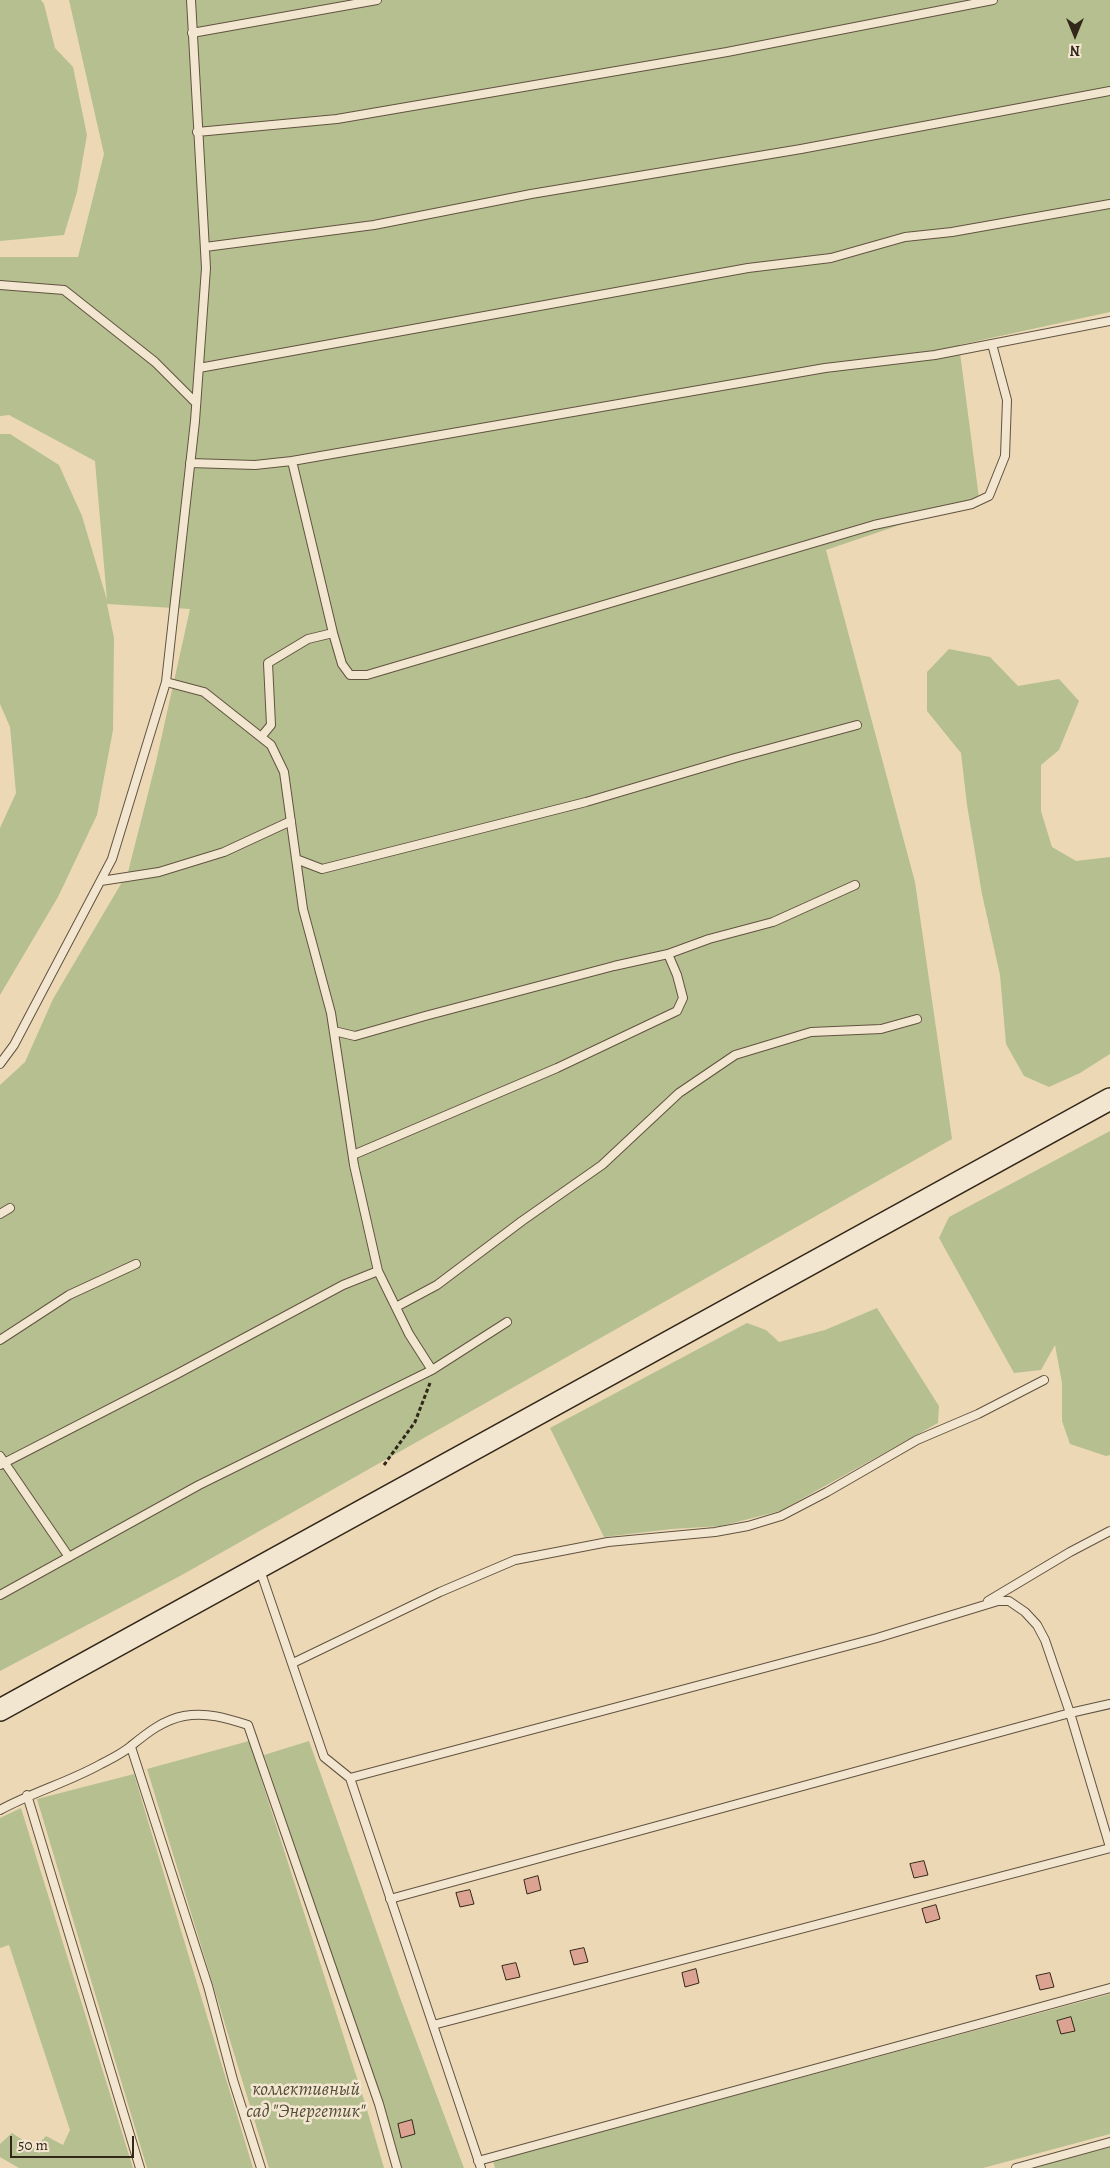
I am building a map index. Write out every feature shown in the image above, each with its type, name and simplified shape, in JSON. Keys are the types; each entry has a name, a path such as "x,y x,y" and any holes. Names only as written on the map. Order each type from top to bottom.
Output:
{"main road":[{"path":"0,1710 1110,1100"}],"lane":[{"path":"0,1064 14,1045 112,859 166,682 196,404 206,268 191,0"},
{"path":"192,33 377,0"},
{"path":"197,132 337,119 727,52 993,0"},
{"path":"205,248 374,225 531,194 801,149 1110,91"},
{"path":"199,368 748,268 832,258 906,237 952,232 1110,204"},
{"path":"0,285 64,290 156,362 196,404"},
{"path":"190,463 255,465 292,461 825,368 935,355 1110,320"},
{"path":"292,461 342,664 350,675 366,675 874,526 972,504 989,496 1005,456 1007,400 992,344"},
{"path":"261,737 271,725 268,663 308,639 333,633"},
{"path":"166,682 204,692 271,745 284,772 303,909 331,1013 353,1155 378,1271 409,1334 432,1370"},
{"path":"296,859 322,869 586,802 735,758 857,725"},
{"path":"100,881 160,872 224,852 291,821"},
{"path":"334,1031 355,1036 567,978 668,954 709,939 773,922 855,885"},
{"path":"353,1155 557,1068 677,1010 683,998 677,975 668,954"},
{"path":"396,1307 437,1285 522,1221 602,1165 679,1093 735,1055 811,1032 881,1029 917,1019"},
{"path":"0,1214 10,1208"},
{"path":"0,1340 68,1295 136,1264"},
{"path":"69,1557 1,1461 177,1374 343,1286 378,1271"},
{"path":"0,1595 199,1485 432,1370 506,1322"},
{"path":"293,1663 440,1592 515,1560 608,1542 664,1535 715,1532 748,1526 781,1516 828,1492 917,1440 978,1414 1044,1380"},
{"path":"974,1609 1070,1552 1110,1531"},
{"path":"260,1568 324,1757 350,1778 479,2164 1110,1988"},
{"path":"350,1778 877,1638 998,1601 1009,1601 1037,1625 1045,1640 1070,1713 1110,1848 433,2025"},
{"path":"390,1899 1070,1713 1110,1704"},
{"path":"0,1810 27,1795 100,1765 131,1747 156,1727 183,1716 217,1715 248,1725 379,2104 397,2168"},
{"path":"131,1747 208,1986 233,2080 261,2168"},
{"path":"27,1795 140,2168"},
{"path":"1016,2168 1110,2142"}],"path":[{"path":"384,1465 415,1422 429,1389 432,1370"}],"green space":[{"path":"0,0 41,0 44,4 55,48 73,67 87,135 77,192 64,235 0,241"},
{"path":"69,0 1110,0 1110,312 959,345 979,498 826,550 915,882 952,1139 180,1576 0,1671 0,1085 25,1062 53,999 128,872 156,762 190,609 107,604 114,638 113,730 97,815 58,897 0,995 0,828 16,793 10,727 0,704 0,434 10,434 59,465 82,516 107,600 95,461 9,415 0,416 0,257 78,257 104,154"},
{"path":"949,649 990,657 1018,686 1059,679 1079,701 1059,750 1041,765 1041,811 1052,847 1076,861 1110,857 1110,1054 1080,1073 1049,1087 1024,1076 1006,1044 1000,975 982,894 967,805 961,753 927,711 927,672"},
{"path":"1110,1131 1110,1455 1106,1456 1070,1444 1062,1421 1062,1383 1055,1345 1041,1370 1014,1373 939,1238 949,1217"},
{"path":"877,1308 939,1406 938,1423 780,1511 721,1526 672,1529 604,1537 550,1428 747,1323 766,1330 779,1342 825,1330"},
{"name":"коллективный сад \"Энергетик\"","path":"249,1741 384,2168 269,2168 147,1769"},
{"name":"коллективный сад \"Энергетик\"","path":"309,1741 399,1995 464,2168 400,2168 380,2100 264,1755"},
{"name":"коллективный сад \"Энергетик\"","path":"134,1774 253,2168 147,2168 37,1799"},
{"path":"21,1808 133,2168 19,2168 0,2157 0,2144 12,2133 35,2148 46,2136 63,2145 70,2130 9,1945 0,1948 0,1818"},
{"path":"1110,1994 1110,2134 983,2168 495,2168 493,2161"},
{"path":"1110,2146 1110,2168 1026,2168"}],"building":[{"path":"924,1861 928,1875 914,1878 910,1864"},
{"path":"538,1876 541,1890 527,1894 524,1880"},
{"path":"470,1890 474,1904 460,1907 456,1893"},
{"path":"936,1905 940,1919 926,1923 922,1909"},
{"path":"584,1948 588,1962 574,1965 570,1951"},
{"path":"516,1963 520,1977 506,1980 502,1966"},
{"path":"696,1969 699,1983 685,1987 682,1973"},
{"path":"1050,1973 1054,1987 1040,1990 1036,1976"},
{"path":"1071,2017 1075,2031 1061,2034 1057,2021"},
{"path":"412,2120 415,2134 401,2138 398,2124"}]}
